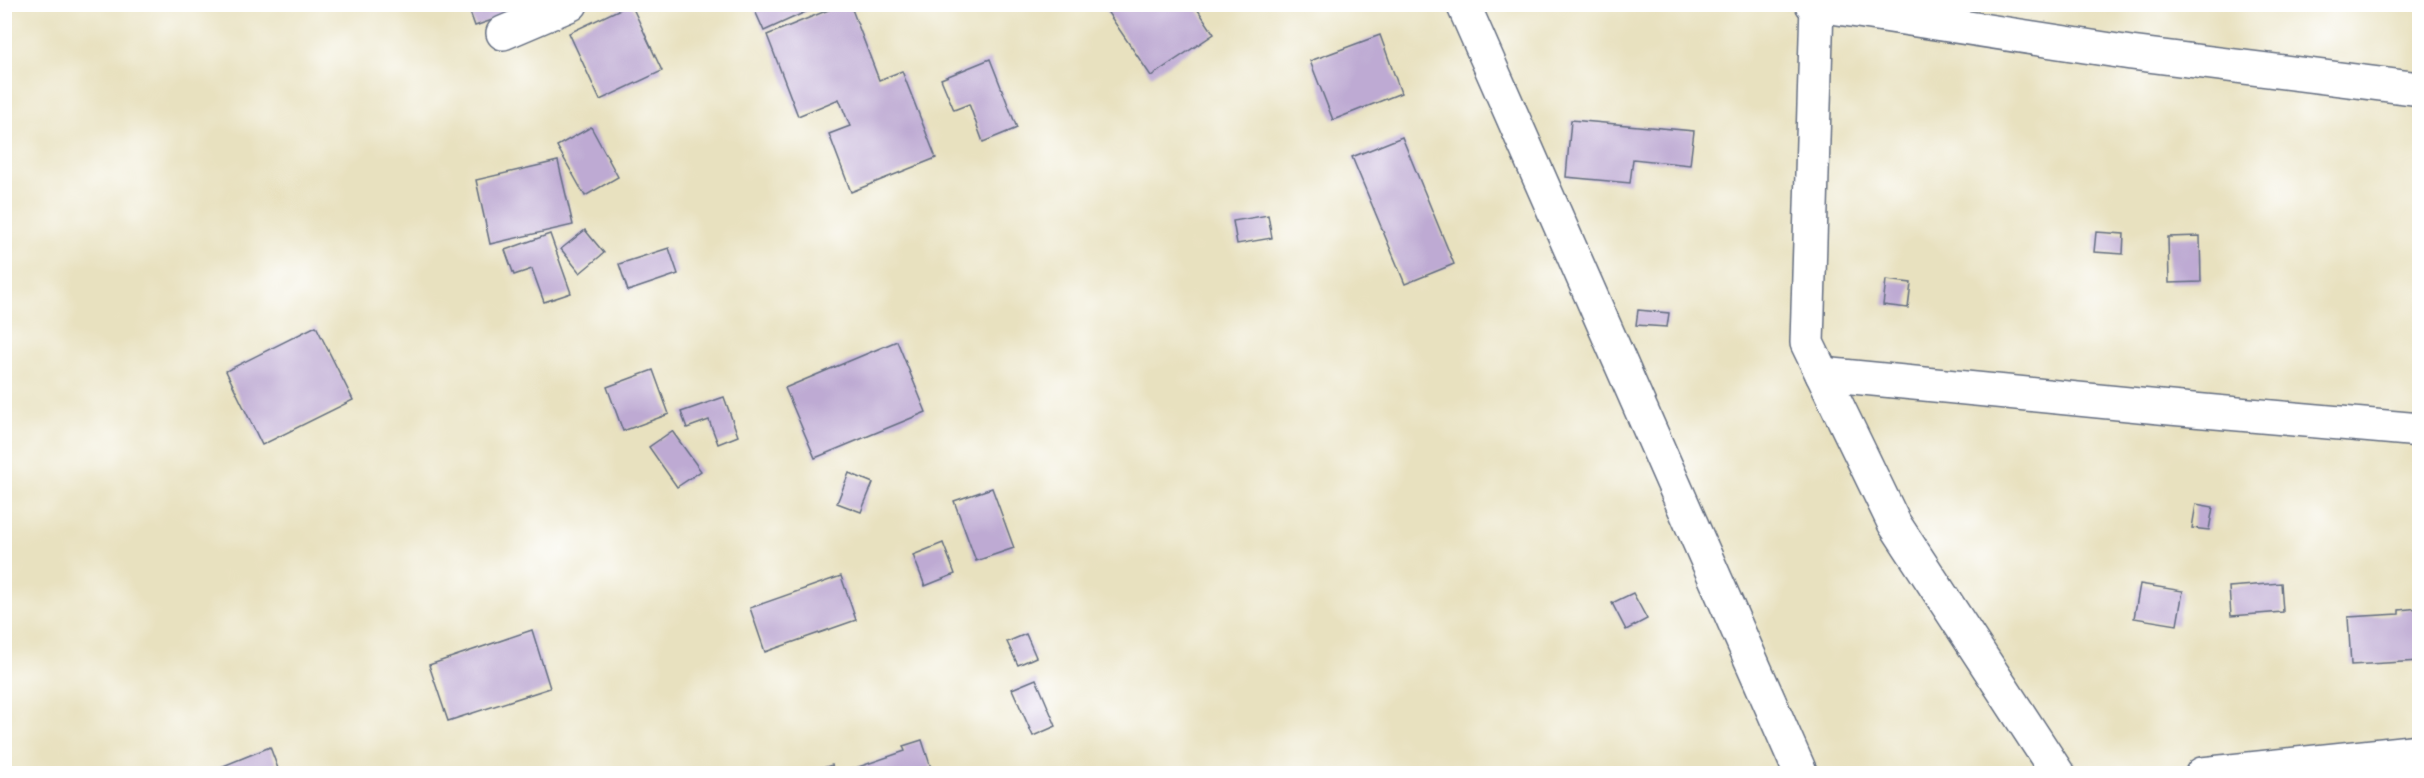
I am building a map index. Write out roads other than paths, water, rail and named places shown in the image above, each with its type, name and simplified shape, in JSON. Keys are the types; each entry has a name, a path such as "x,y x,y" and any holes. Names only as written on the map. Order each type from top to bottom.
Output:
{"street":[{"path":"503,33 571,4"},
{"path":"1463,4 1802,774"},
{"path":"2058,774 1894,524 1808,343 1815,5 2131,53 2420,89"},
{"path":"1822,374 2420,430"},
{"path":"2202,774 2420,752"}]}
